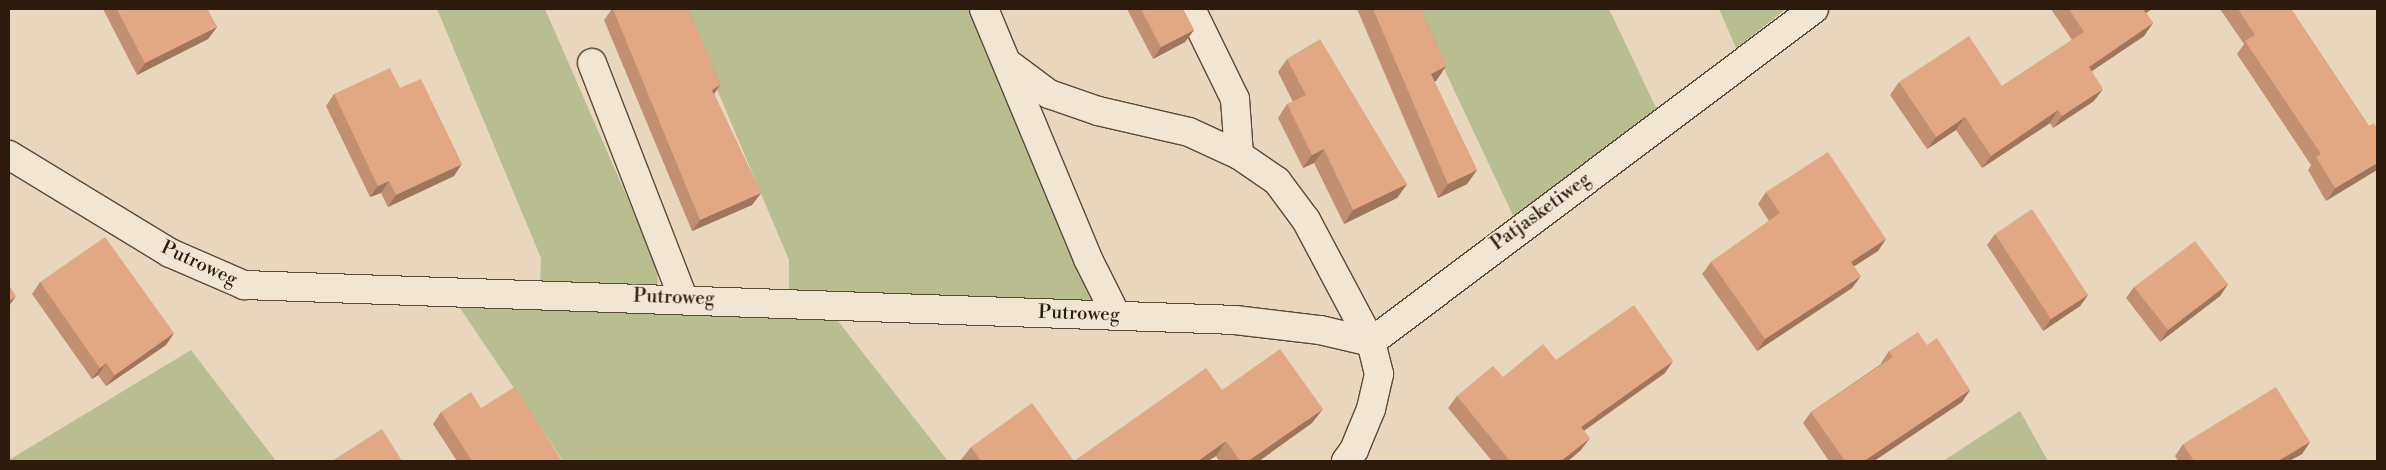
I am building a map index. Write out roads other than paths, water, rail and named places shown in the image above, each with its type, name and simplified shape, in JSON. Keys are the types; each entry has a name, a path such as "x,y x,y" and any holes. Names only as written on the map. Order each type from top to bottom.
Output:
{"street":[{"path":"984,9 1010,65 1088,259 1116,315"},
{"path":"1191,9 1235,100 1239,155"},
{"name":"Patjasketiweg","path":"1372,342 1814,9"},
{"path":"592,63 683,298"},
{"path":"1010,65 1049,94 1098,111 1189,132 1239,155 1277,181 1306,220 1372,342 1379,374 1371,410 1354,450 1346,461"},
{"name":"Putroweg","path":"9,155 170,253 244,285 683,298 1235,320 1320,330 1372,342"}]}
